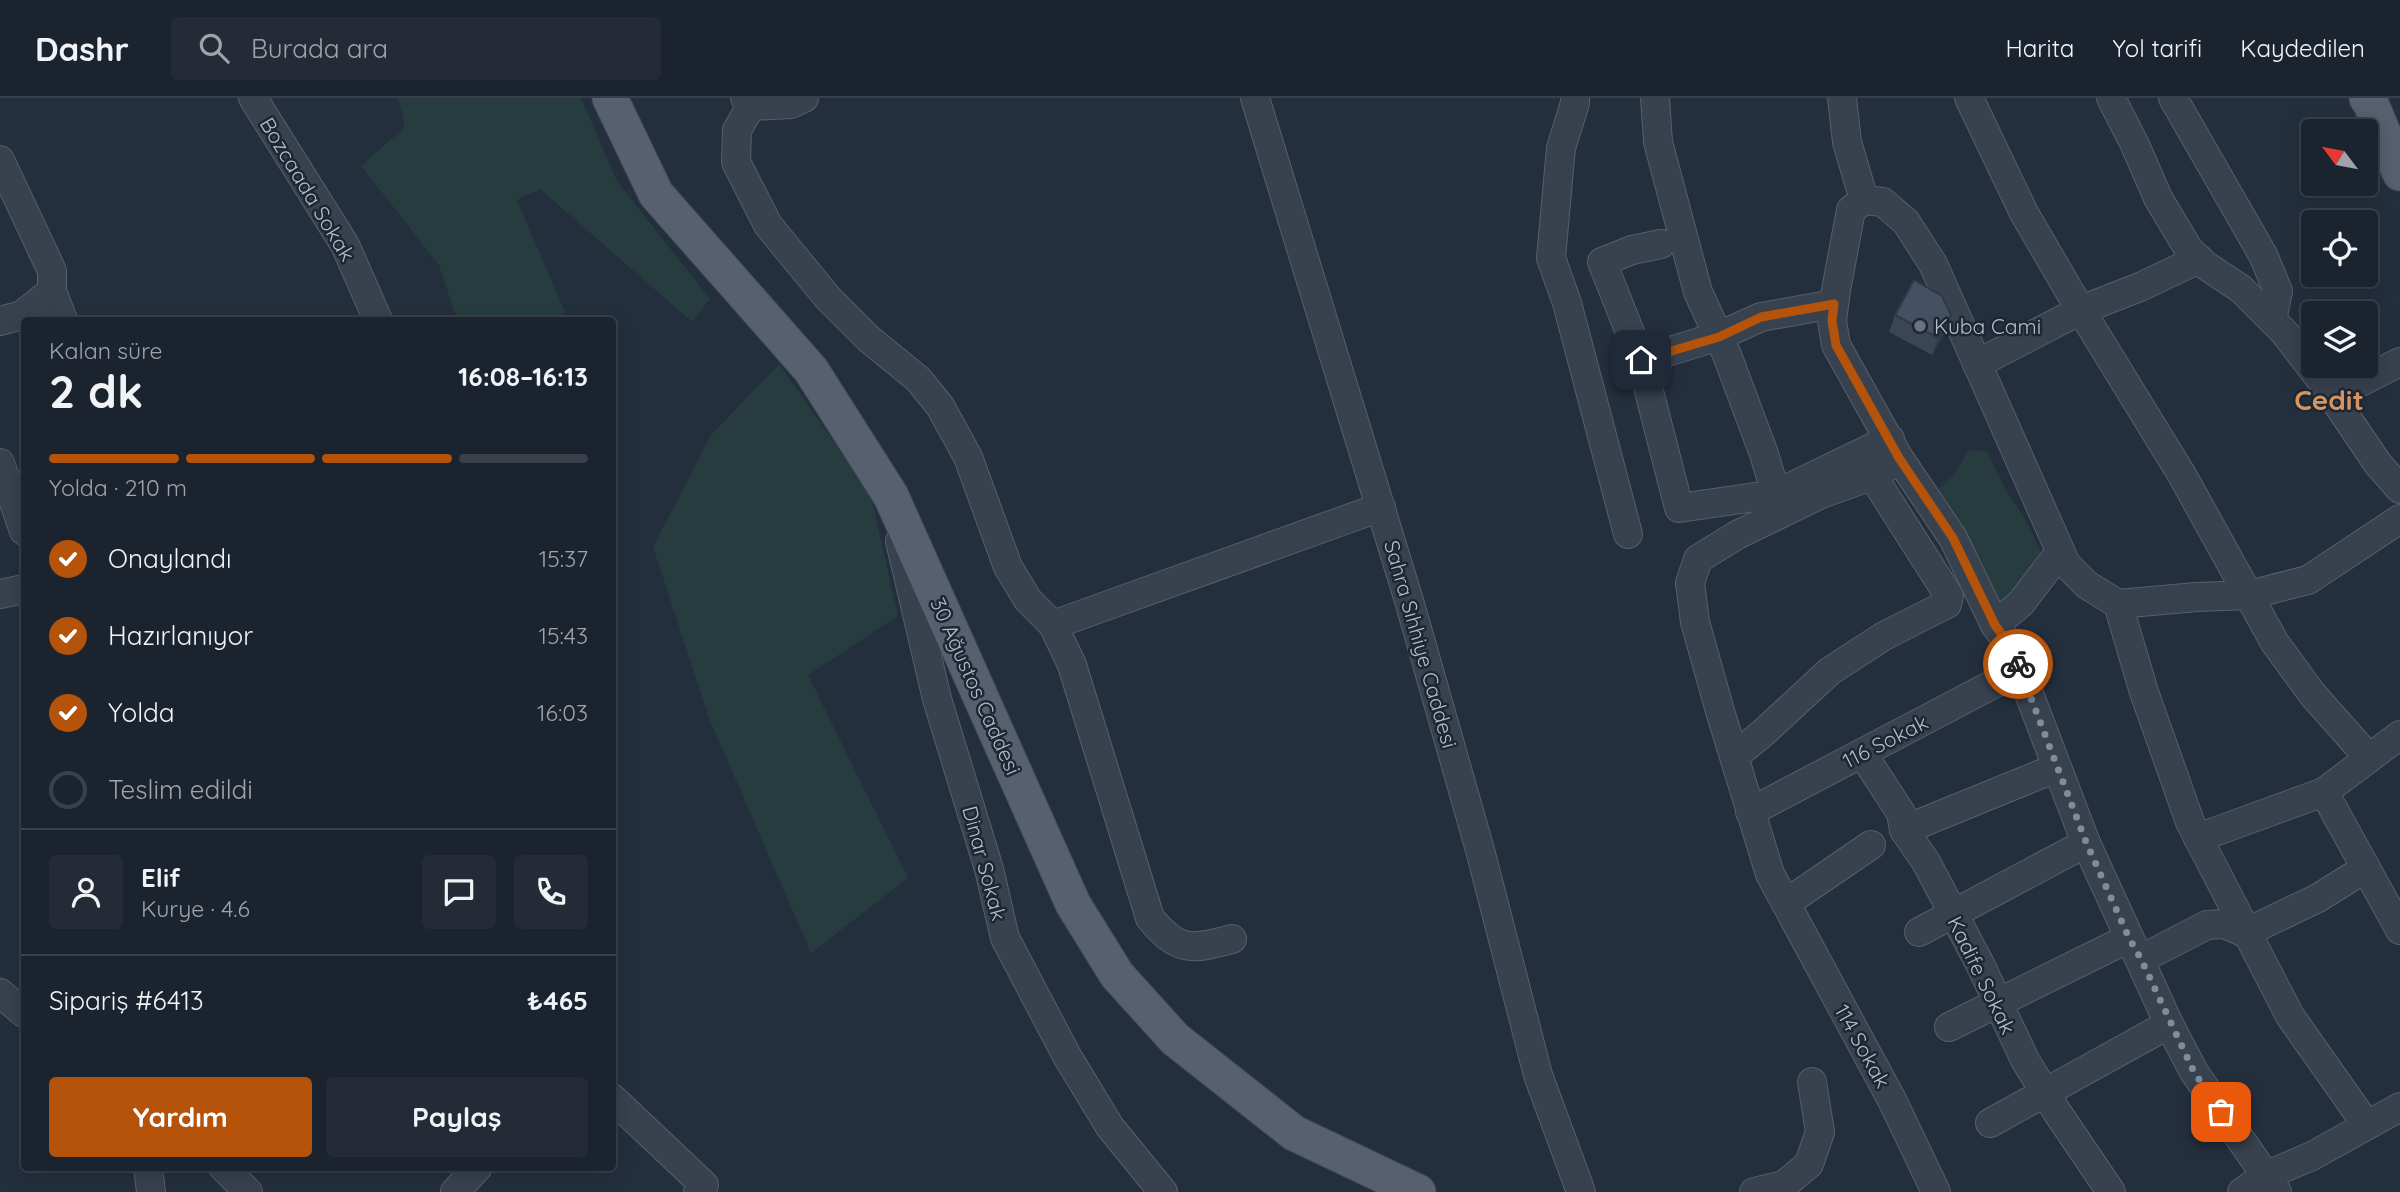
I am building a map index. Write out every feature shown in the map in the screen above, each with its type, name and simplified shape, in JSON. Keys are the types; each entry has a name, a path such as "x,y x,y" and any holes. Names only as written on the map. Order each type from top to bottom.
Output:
{"main road":[{"name":"30 Ağustos Caddesi","path":"610,98 656,194 811,370 891,496 1073,904 1117,975 1175,1039 1294,1133 1418,1192"},
{"path":"2367,98 2400,173"}],"street":[{"name":"Bozcaada Sokak","path":"253,98 345,245 377,317"},
{"path":"804,98 791,104 748,102 737,130 736,162 768,225 828,298 869,340 918,379 940,406 968,457 1008,567 1028,600 1053,625 1072,665 1150,918 1166,938 1189,947 1203,947 1231,939"},
{"name":"Sahra Sıhhiye Caddesi","path":"1255,98 1381,507 1480,850 1538,1075 1581,1192"},
{"path":"1575,98 1561,148 1551,258 1567,303 1628,534"},
{"path":"1656,98 1658,142 1698,292 1719,337 1764,454 1776,494"},
{"path":"1842,98 1847,142 1864,200"},
{"path":"1969,98 2024,213 2182,475 2275,643 2313,695 2369,758"},
{"path":"2110,98 2158,198 2189,250 2241,289 2284,332 2333,396 2378,464 2400,489"},
{"path":"2174,98 2263,255 2278,291 2272,320"},
{"path":"0,160 52,271 52,291 63,317"},
{"path":"2271,1184 2194,1072 2169,1024 2086,842 2021,670 2008,643 1995,625 1953,538 1889,457 1836,345 1832,321 1834,304 1852,210 1864,200 1883,202 1906,222 1933,264 2066,564 2087,585 2118,604 2249,595 2308,580 2400,519"},
{"path":"1661,244 1632,250 1602,262 1641,360 1679,508 1776,494 1889,457"},
{"path":"1977,364 2081,310 2140,287 2199,259"},
{"path":"0,321 22,315 52,291"},
{"path":"1641,360 1719,337 1761,317 1834,304"},
{"path":"2333,396 2400,362"},
{"path":"1735,756 1829,671 1884,636 1947,604 1950,596 1877,483 1889,457"},
{"name":"114 Sokak","path":"1889,457 1737,535 1698,559 1690,583 1695,622 1770,874 1892,1100 1936,1192"},
{"path":"0,463 21,522"},
{"name":"Dinar Sokak","path":"891,496 937,699 989,869 1005,938 1067,1056 1110,1127 1163,1192"},
{"path":"1053,625 1381,507"},
{"path":"1995,625 2021,603 2060,552"},
{"path":"0,594 21,590"},
{"path":"2118,604 2144,692 2190,822 2290,1016 2366,1124"},
{"name":"116 Sokak","path":"1750,812 2021,670"},
{"path":"2198,838 2324,792 2400,735"},
{"name":"Kadife Sokak","path":"1862,754 1901,813 1904,830 1926,862 1999,1001 2008,1028 2025,1060 2111,1192"},
{"path":"1904,830 2056,768"},
{"path":"2324,792 2400,930"},
{"path":"1919,932 2086,842"},
{"path":"1786,903 1871,845"},
{"path":"1949,1027 1999,1001 2135,948 2207,925 2224,924 2245,933 2319,898 2366,868"},
{"path":"0,993 21,1010"},
{"path":"1990,1123 2169,1024"},
{"path":"1755,1192 1784,1185 1809,1164 1820,1132 1812,1083"},
{"path":"616,1102 704,1185 698,1192"},
{"path":"2242,1192 2271,1184 2312,1156 2400,1107"},
{"path":"148,1171 151,1192"},
{"path":"227,1171 248,1192"},
{"path":"455,1192 474,1171"}],"green space":[{"path":"398,98 581,98 617,181 710,299 692,322 540,189 517,200 565,312 561,317 456,317 439,265 361,166 405,127"},
{"path":"779,364 871,495 898,616 808,675 908,878 811,953 709,718 653,547 711,435"},
{"path":"1969,450 1987,452 2007,492 2027,522 2046,563 2000,614 1934,494 1953,476"}],"building":[{"path":"1914,280 1942,296 1951,315 1938,338 1895,315"}],"way so far":[{"path":"2018,664 2056,768 2129,938 2194,1072 2221,1112"}],"place":[{"name":"Kuba Cami","path":"1920,326"}],"district":[{"name":"Cedit","path":"2329,399"}],"route":[{"path":"1641,360 1719,337 1761,317 1834,304 1832,321 1836,345 1899,458 1953,538 1995,625 2018,664"}]}
